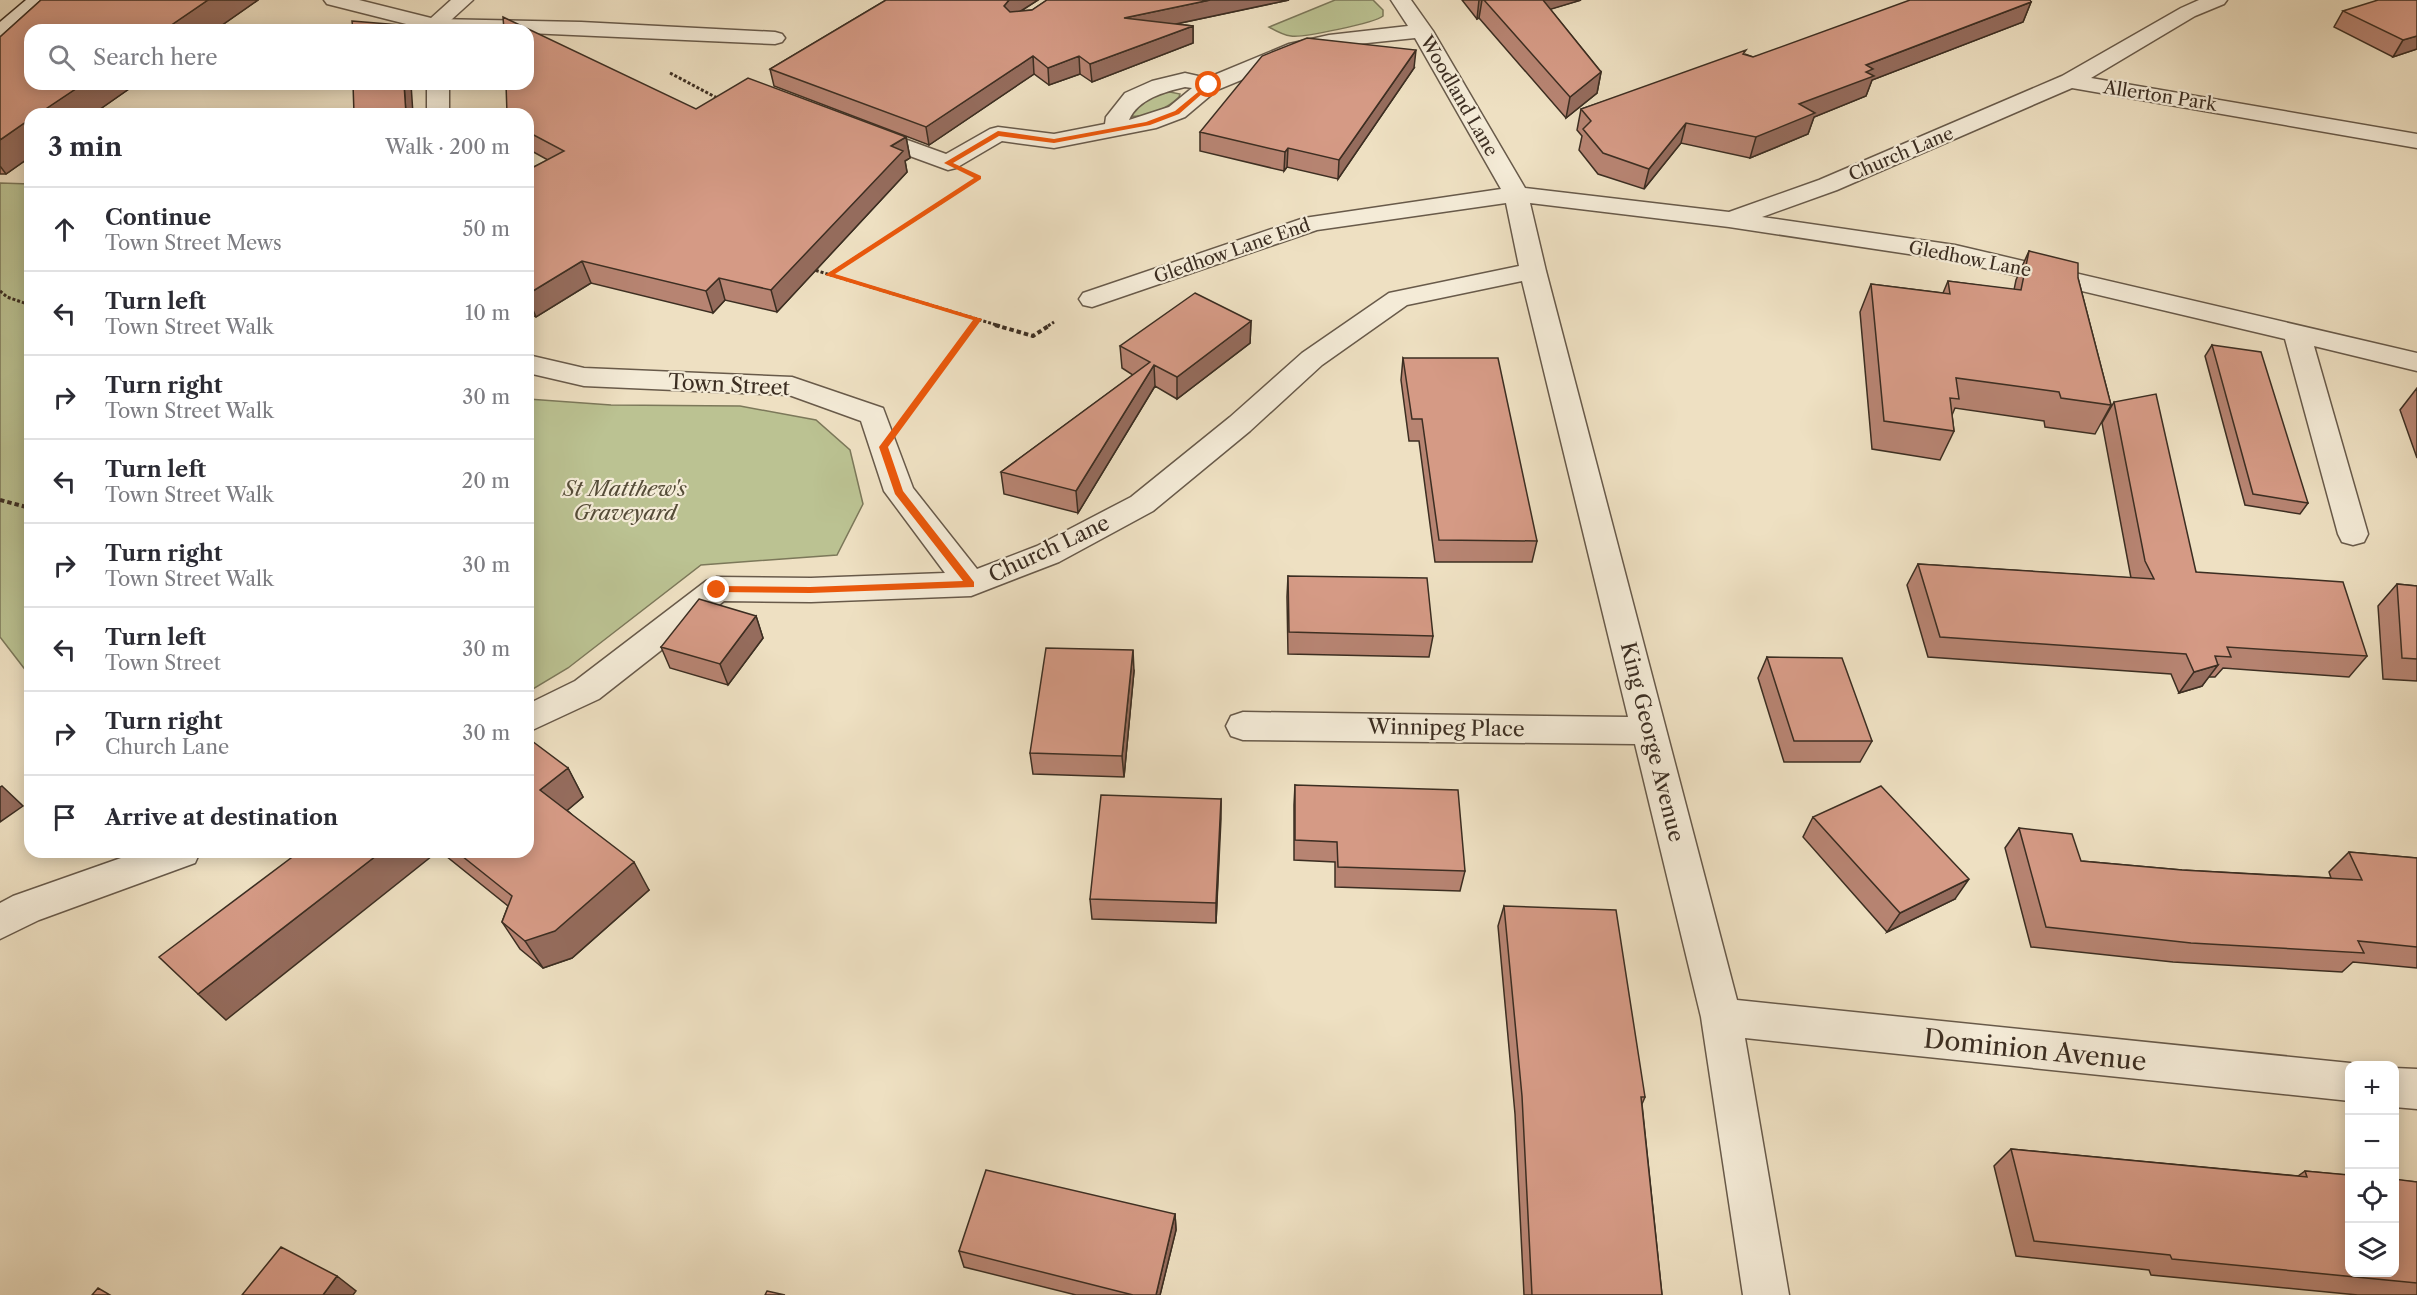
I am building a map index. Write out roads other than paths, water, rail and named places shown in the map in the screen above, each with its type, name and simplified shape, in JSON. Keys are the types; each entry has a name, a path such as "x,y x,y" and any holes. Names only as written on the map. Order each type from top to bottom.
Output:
{"street":[{"path":"1,30 38,0"},
{"path":"334,0 421,24"},
{"path":"439,24 463,0"},
{"name":"Woodland Lane","path":"1401,0 1422,31 1516,194"},
{"name":"Allerton Park","path":"2070,81 2188,12 2217,0"},
{"path":"849,126 948,163 998,134 1054,141 1148,123 1177,112 1209,85 1261,62 1329,41 1422,31"},
{"path":"1117,130 1117,117 1133,98 1160,86 1185,80 1209,85"},
{"name":"Allerton Park","path":"2070,81 2417,141"},
{"name":"Church Lane","path":"1729,220 1828,185 2070,81"},
{"path":"438,90 438,108"},
{"name":"Gledhow Lane","path":"1516,194 1729,220 1955,253 2417,362"},
{"name":"King George Avenue","path":"1516,194 1533,271 1721,1017 1766,1295"},
{"name":"Gledhow Lane End","path":"1092,299 1313,223 1516,194"},
{"name":"Church Lane","path":"534,716 586,690 717,590 810,590 971,584 1048,554 1142,504 1240,424 1312,359 1398,299 1533,271"},
{"path":"2297,333 2353,534"},
{"name":"Town Street","path":"534,365 584,377 792,386 873,415 898,491 971,584"},
{"name":"Winnipeg Place","path":"1243,726 1649,731"},
{"path":"0,922 26,908 165,858"},
{"name":"Dominion Avenue","path":"1721,1017 2345,1082"},
{"path":"2399,1087 2417,1089"}],"lane":[{"path":"534,28 581,28 775,38"}],"park label":[{"name":"St Matthew's Graveyard","path":"625,501"}]}
